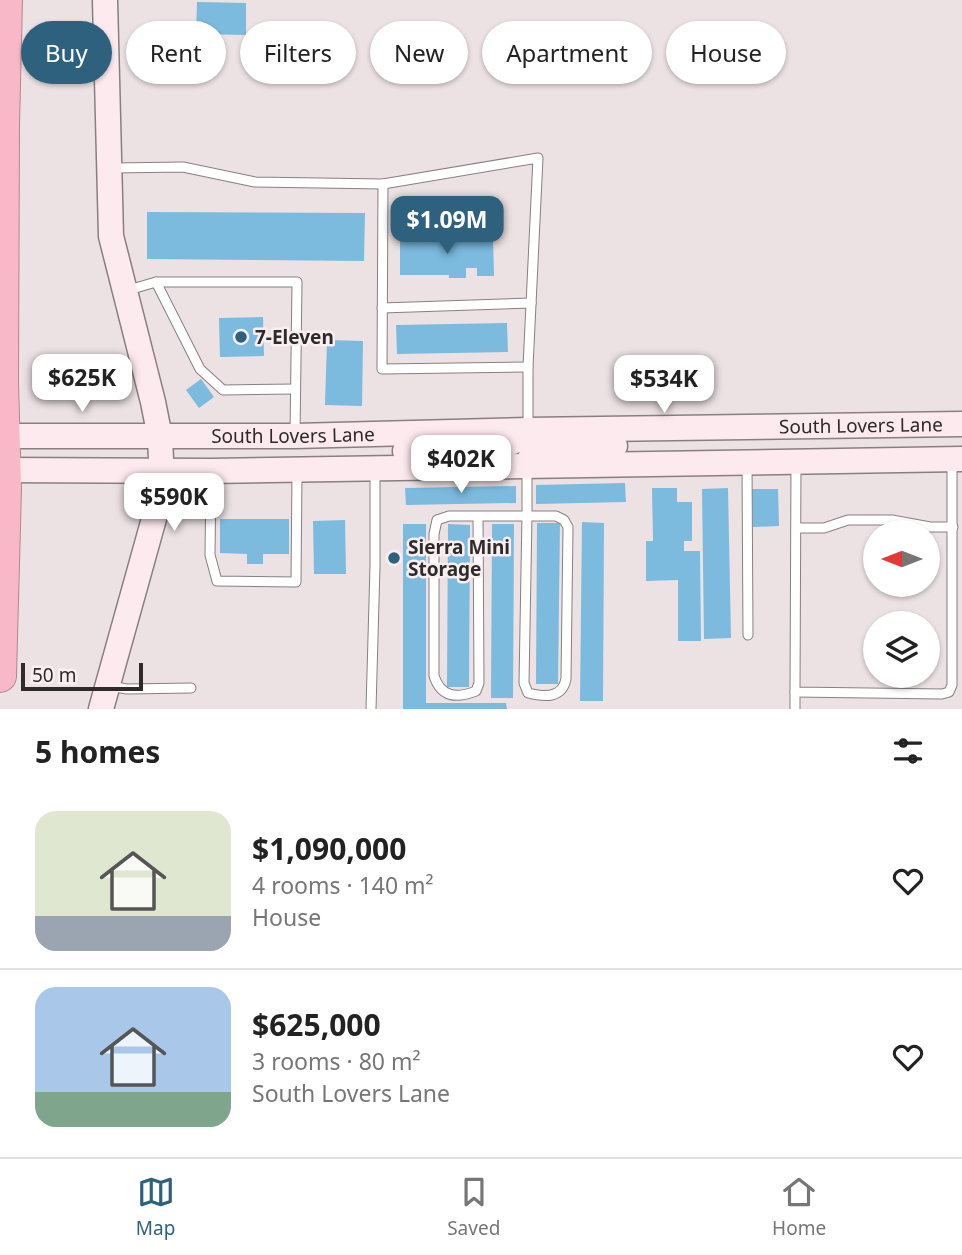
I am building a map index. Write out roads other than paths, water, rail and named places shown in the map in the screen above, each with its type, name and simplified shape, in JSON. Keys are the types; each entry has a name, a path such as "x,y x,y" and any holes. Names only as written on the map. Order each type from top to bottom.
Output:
{"highway":[{"path":"0,676 6,0"}],"main road":[{"path":"104,698 155,515 160,471 160,437 150,389 111,236 105,0"},
{"name":"South Lovers Lane","path":"3,436 295,436 528,430 962,425"},
{"path":"527,466 533,454 544,449 643,445 698,429"},
{"path":"375,468 385,452 498,447 513,443 528,430"},
{"name":"South Lovers Lane","path":"3,470 212,471 957,459"}],"lane":[{"path":"109,168 183,167 255,182 383,184 538,158 528,367 528,430"},
{"path":"383,184 382,369 528,367"},
{"path":"156,282 200,369 223,390 295,389"},
{"path":"124,291 156,282 297,282 295,436"},
{"path":"382,308 531,303"},
{"path":"795,692 901,695 949,692 952,685 953,527 957,459"},
{"path":"795,709 796,460"},
{"path":"747,461 748,635"},
{"path":"478,516 480,683 476,691 466,695 446,694 438,688 434,676 434,534 438,520 449,516 527,515 556,516 564,520 568,527 566,680 565,688 560,694 552,696 528,693 524,683 527,515 527,466"},
{"path":"371,709 375,468"},
{"path":"212,471 210,555 217,581 296,582 297,470"},
{"path":"797,528 824,528 848,520 892,520 930,527 953,527"},
{"path":"104,698 127,689 191,688"}],"place":[{"name":"7-Eleven","path":"241,337"},
{"name":"Sierra Mini Storage","path":"394,558"}]}
